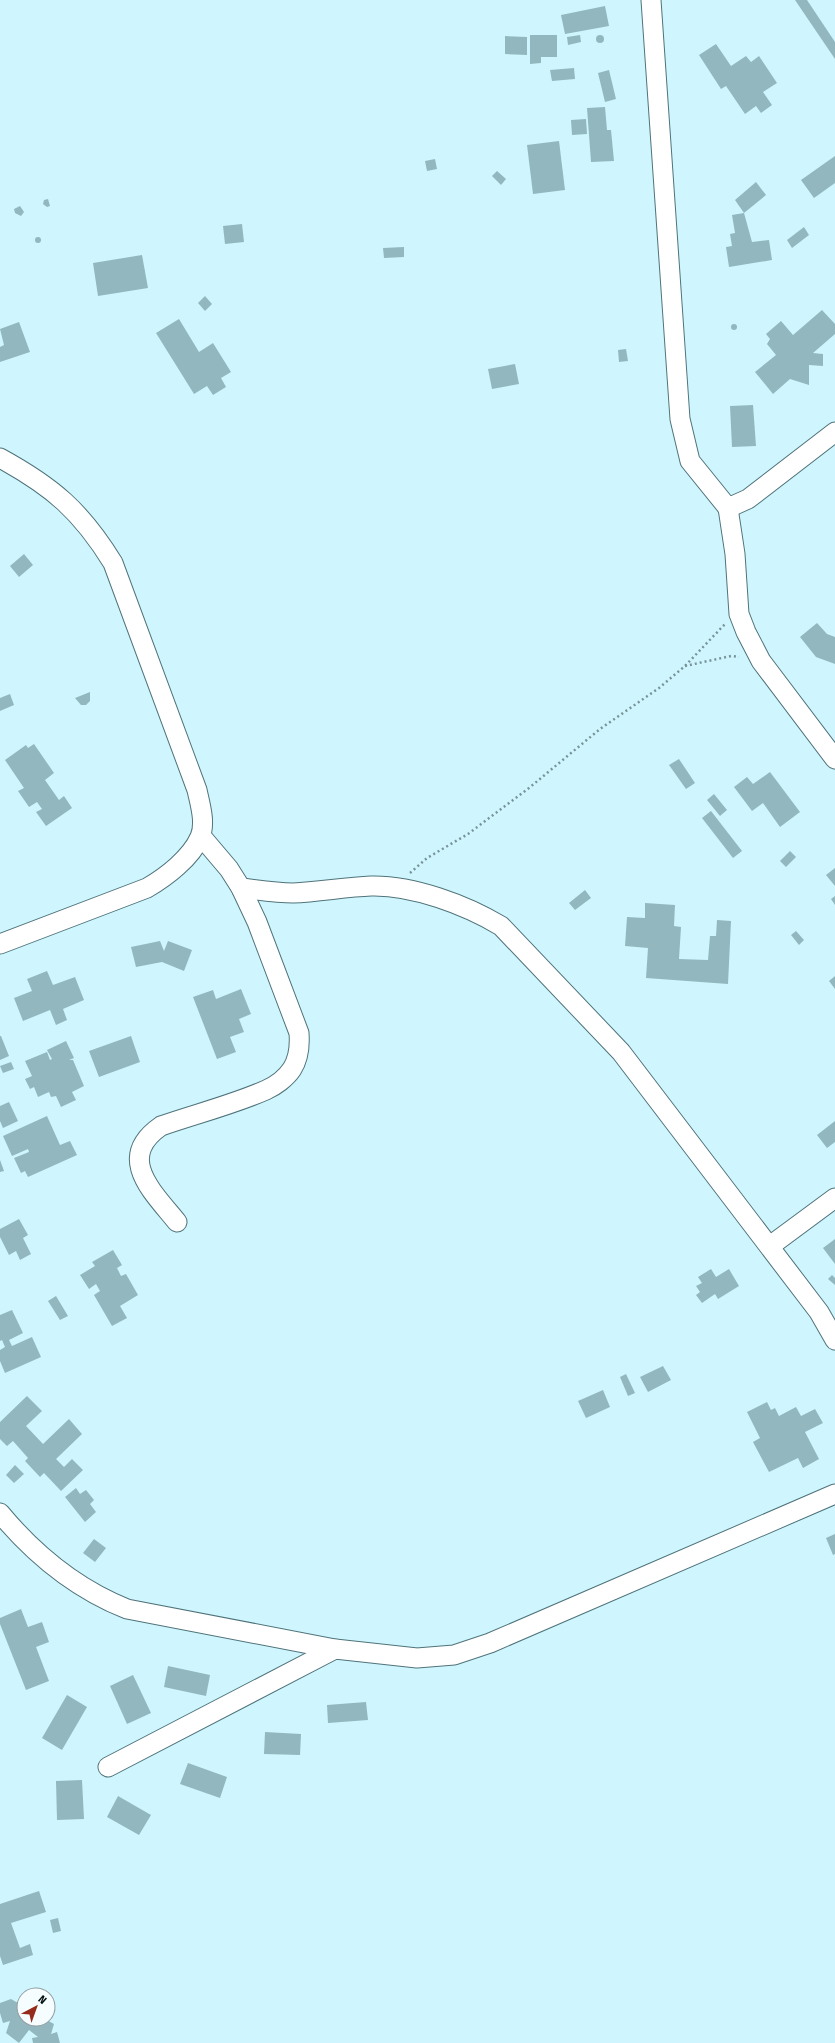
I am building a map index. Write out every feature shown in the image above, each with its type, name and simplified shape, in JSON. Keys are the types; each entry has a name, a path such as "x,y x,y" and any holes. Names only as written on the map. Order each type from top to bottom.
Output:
{"street":[{"path":"651,0 680,419 690,461 728,508 735,554 739,614 751,644 761,661 835,759"},
{"path":"728,508 748,499 835,432"},
{"path":"0,458 20,469 61,497 96,535 113,563 197,790 202,818 201,836 178,865 164,878 147,888 0,944"},
{"path":"177,1222 143,1179 139,1165 142,1146 149,1135 161,1126 267,1090 283,1079 292,1069 300,1045 299,1033 294,1018 257,922 241,888 229,869 201,836"},
{"path":"241,888 291,893 372,886 398,888 444,900 478,912 501,926 621,1052 770,1246 819,1312 835,1340"},
{"path":"770,1246 835,1198"},
{"path":"4,1523 52,1565 80,1585 107,1601 127,1609 335,1649 417,1658 438,1658 471,1651 835,1494"},
{"path":"108,1767 335,1649"}],"path":[{"path":"398,888 413,869 427,858 468,834 529,788 600,729 659,688 685,666 726,624 739,614"},
{"path":"685,666 731,656 761,661"}],"building":[{"path":"795,0 807,0 835,42 835,59"},
{"path":"605,6 609,26 565,34 561,15"},
{"path":"530,35 557,35 557,57 541,57 541,63 530,64"},
{"path":"580,35 581,42 568,45 567,37"},
{"path":"598,35 602,35 604,39 602,43 598,43 596,41 596,37"},
{"path":"505,36 527,37 527,55 505,54"},
{"path":"716,44 731,66 746,56 751,62 759,56 777,83 763,92 772,105 761,113 756,106 745,114 726,86 721,89 699,55"},
{"path":"574,68 575,79 552,81 550,70"},
{"path":"609,70 616,99 605,102 598,73"},
{"path":"605,107 607,130 611,130 614,161 591,162 587,108"},
{"path":"586,119 587,134 572,135 571,120"},
{"path":"559,141 565,190 533,194 527,145"},
{"path":"835,156 835,183 814,198 801,180"},
{"path":"435,159 437,169 427,171 425,161"},
{"path":"497,171 506,179 501,185 492,176"},
{"path":"756,182 766,195 744,213 735,200"},
{"path":"48,199 50,206 47,207 43,204 44,200"},
{"path":"20,206 24,212 21,216 15,213 14,209"},
{"path":"744,213 752,242 769,240 772,260 729,267 726,247 732,246 730,234 735,233 732,215"},
{"path":"242,224 244,242 225,244 223,226"},
{"path":"804,227 809,235 792,248 787,240"},
{"path":"38,237 41,240 38,243 35,240"},
{"path":"404,247 404,257 384,258 383,248"},
{"path":"142,255 148,288 98,296 93,263"},
{"path":"205,296 212,304 205,311 198,303"},
{"path":"822,310 835,324 835,334 813,353 823,354 823,366 809,365 809,385 790,379 773,394 755,372 776,355 767,344 770,339 766,334 781,321 793,335"},
{"path":"179,319 199,352 213,343 231,372 221,378 226,387 213,395 207,386 194,394 156,333"},
{"path":"19,322 30,352 0,362 0,347 4,345 0,329"},
{"path":"734,324 737,327 734,330 731,327"},
{"path":"626,349 628,361 619,362 618,350"},
{"path":"515,364 519,384 492,389 488,369"},
{"path":"753,405 756,446 732,447 730,406"},
{"path":"24,554 33,565 19,577 10,566"},
{"path":"817,623 827,634 835,637 835,664 816,657 800,637"},
{"path":"90,692 90,701 86,705 81,705 75,698"},
{"path":"10,694 14,705 0,711 0,698"},
{"path":"34,744 54,773 45,780 59,800 64,796 72,808 46,826 36,812 42,809 37,802 29,807 18,791 24,788 5,760 26,745 28,748"},
{"path":"679,759 695,783 686,789 669,765"},
{"path":"770,772 800,812 780,827 763,803 752,811 734,787 747,777 753,784"},
{"path":"714,794 727,810 720,816 707,800"},
{"path":"711,811 742,851 733,858 702,818"},
{"path":"790,851 796,857 786,867 780,861"},
{"path":"835,868 835,886 826,875"},
{"path":"585,890 591,898 575,910 569,903"},
{"path":"835,896 835,905 831,899"},
{"path":"645,903 675,905 674,926 681,927 679,959 708,960 710,936 716,936 717,920 731,921 728,984 646,978 648,948 625,946 627,917 645,918"},
{"path":"796,931 804,940 799,945 791,935"},
{"path":"160,941 164,951 168,941 192,950 184,971 162,962 136,967 131,947"},
{"path":"47,971 53,985 75,977 84,1000 63,1009 67,1020 56,1025 50,1010 23,1021 14,998 32,991 27,979"},
{"path":"835,976 835,989 829,981"},
{"path":"241,989 251,1014 239,1019 244,1032 230,1037 236,1052 217,1059 193,997 213,990 216,999"},
{"path":"0,1036 9,1056 0,1060"},
{"path":"131,1036 140,1062 99,1077 89,1051"},
{"path":"66,1041 74,1058 69,1060 73,1060 84,1086 72,1092 76,1100 61,1107 56,1096 51,1097 49,1092 38,1097 34,1087 30,1089 25,1079 32,1076 25,1061 47,1052 50,1060 52,1059 47,1050"},
{"path":"11,1062 14,1069 3,1073 0,1066"},
{"path":"9,1102 18,1121 3,1128 0,1121 0,1106"},
{"path":"47,1116 60,1145 70,1141 77,1155 28,1177 25,1171 21,1173 14,1158 29,1152 28,1149 12,1156 3,1136"},
{"path":"835,1121 835,1142 827,1148 817,1135"},
{"path":"0,1160 4,1171 0,1172"},
{"path":"19,1219 28,1235 23,1238 31,1254 20,1260 16,1251 9,1255 0,1237 0,1229"},
{"path":"835,1239 835,1264 823,1248"},
{"path":"113,1250 122,1265 117,1268 121,1276 126,1274 138,1295 120,1306 127,1318 112,1326 94,1295 100,1291 96,1284 89,1289 80,1275 95,1266 92,1262"},
{"path":"711,1269 716,1277 729,1269 739,1286 718,1299 715,1294 702,1303 696,1295 700,1292 696,1286 702,1283 698,1277"},
{"path":"832,1275 835,1278 835,1285 828,1279"},
{"path":"56,1296 68,1316 60,1320 48,1301"},
{"path":"12,1310 23,1333 9,1340 12,1346 32,1337 41,1357 5,1373 0,1361 0,1350 5,1347 2,1340 0,1341 0,1315"},
{"path":"663,1366 671,1380 648,1392 640,1377"},
{"path":"626,1374 635,1393 628,1396 620,1377"},
{"path":"603,1390 610,1407 586,1418 578,1401"},
{"path":"27,1396 42,1411 26,1426 43,1444 69,1419 82,1434 56,1459 64,1467 72,1459 83,1470 61,1491 44,1473 40,1477 25,1461 28,1458 13,1441 7,1446 0,1439 0,1422"},
{"path":"767,1402 771,1410 775,1408 779,1416 796,1407 801,1416 815,1409 823,1423 805,1432 819,1459 803,1468 798,1458 769,1472 753,1442 760,1438 747,1412"},
{"path":"15,1465 24,1474 14,1483 6,1475"},
{"path":"76,1488 80,1494 86,1490 94,1500 90,1504 96,1512 85,1522 65,1497"},
{"path":"835,1534 835,1554 833,1555 826,1538"},
{"path":"94,1539 106,1548 95,1562 83,1553"},
{"path":"21,1609 28,1627 42,1622 49,1642 36,1647 49,1681 26,1690 0,1624 0,1618"},
{"path":"168,1666 210,1675 206,1696 164,1687"},
{"path":"133,1675 151,1713 127,1724 110,1686"},
{"path":"67,1695 87,1707 62,1750 42,1738"},
{"path":"366,1702 368,1720 328,1723 327,1705"},
{"path":"265,1732 301,1734 300,1755 264,1754"},
{"path":"188,1763 227,1777 220,1798 180,1784"},
{"path":"82,1780 84,1819 57,1820 56,1781"},
{"path":"118,1796 151,1815 139,1835 107,1817"},
{"path":"39,1891 46,1912 11,1923 20,1948 30,1944 33,1955 3,1965 0,1956 0,1904"},
{"path":"58,1918 61,1931 53,1933 50,1920"},
{"path":"11,1999 16,2002 16,2027 53,2027 51,2034 57,2032 60,2043 33,2043 32,2038 38,2037 29,2030 19,2043 6,2033 10,2021 3,2023 0,2013 0,2003"}]}
